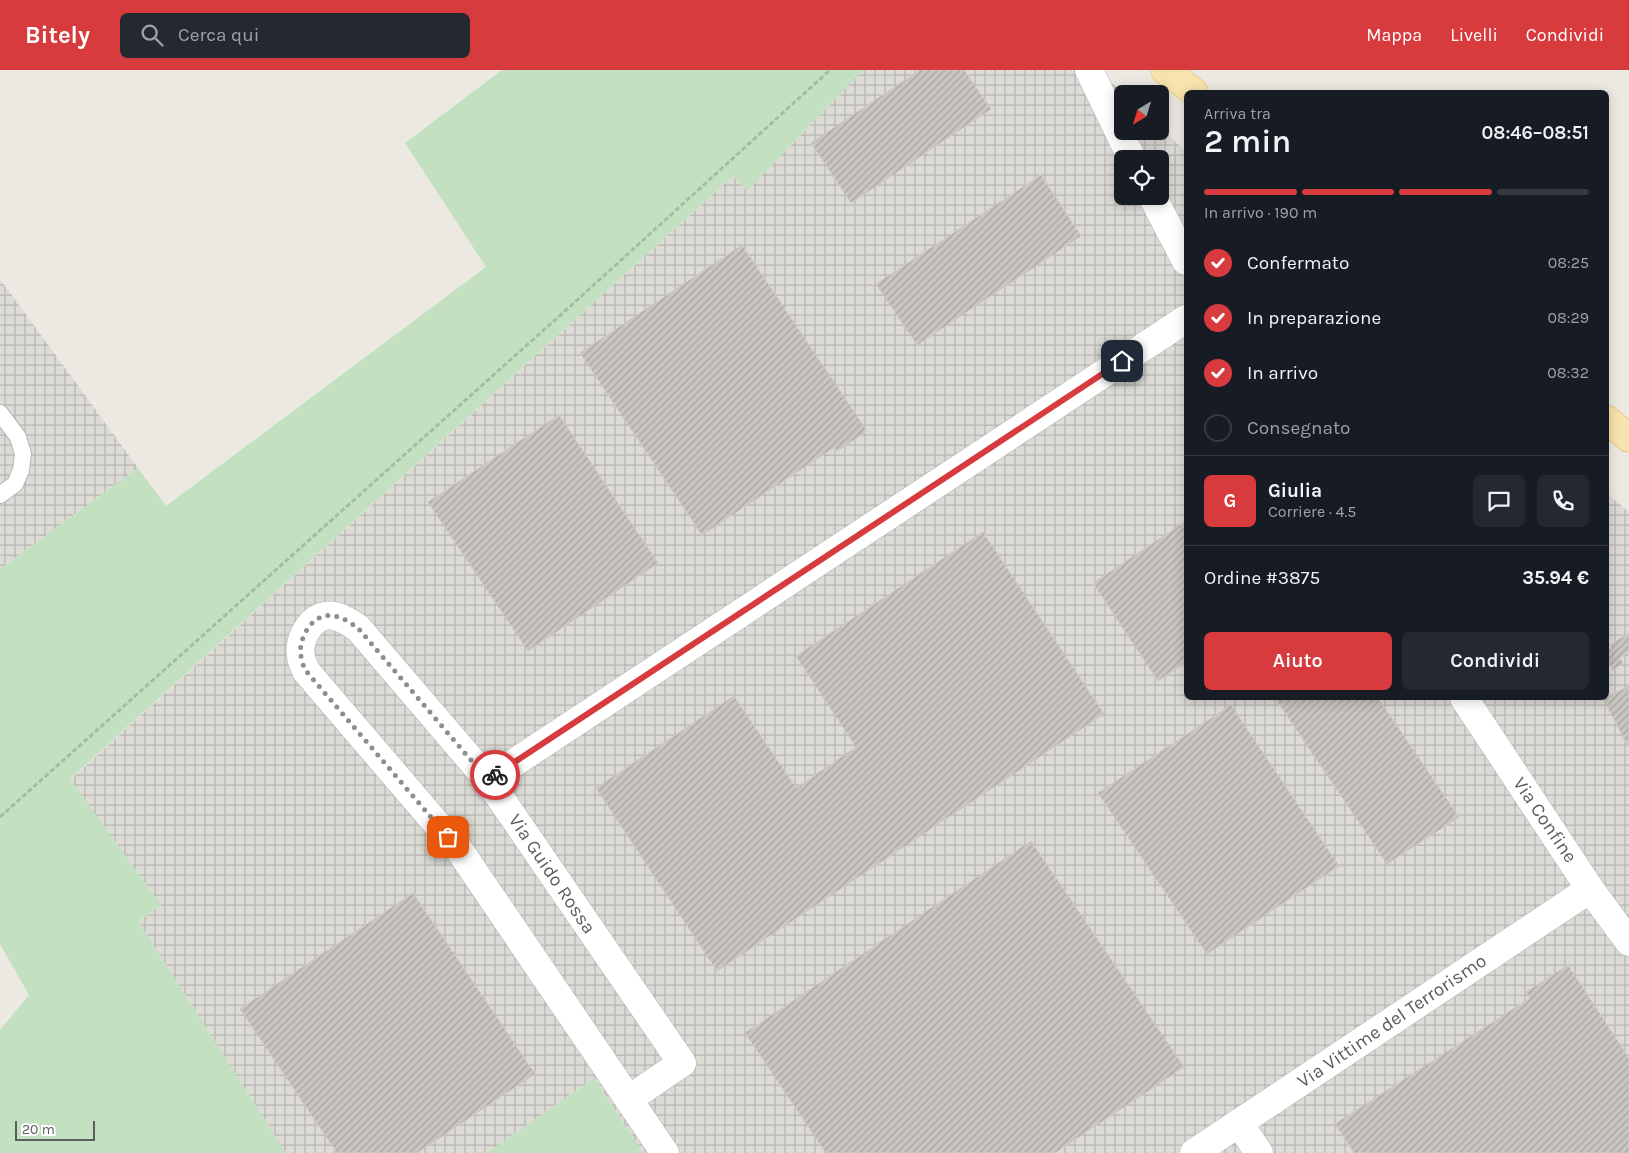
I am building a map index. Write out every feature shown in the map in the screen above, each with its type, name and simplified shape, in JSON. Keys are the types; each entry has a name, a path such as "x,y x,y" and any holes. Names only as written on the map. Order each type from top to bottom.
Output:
{"main road":[{"path":"1165,70 1191,90"},
{"path":"1609,422 1629,438"}],"street":[{"path":"1089,70 1128,150"},
{"path":"1157,205 1184,257"},
{"path":"488,780 1184,320"},
{"name":"Via Guido Rossa","path":"629,1099 682,1063 488,780 358,628 335,616 325,616 315,621 304,632 300,646 301,657 306,671 460,851 665,1153"},
{"name":"Via Confine","path":"1465,700 1590,889 1629,942"},
{"name":"Via Vittime del Terrorismo","path":"1194,1153 1590,889"},
{"path":"1239,1123 1259,1153"}],"lane":[{"path":"0,413 18,437 23,454 21,470 15,484 0,495"}],"path":[{"path":"0,817 576,302 830,70"}],"shaded area":[{"path":"863,70 1098,70 1114,85 1114,140 1169,140 1169,136 1184,150 1184,700 1609,700 1609,495 1629,512 1629,1153 643,1153 594,1078 487,1153 286,1153 138,921 161,905 70,780 733,176 747,191"},
{"path":"0,279 138,468 0,569"}],"green space":[{"path":"502,70 863,70 747,191 733,176 70,779 161,905 138,921 286,1153 0,1153 0,1030 29,995 0,944 0,569 138,468 166,506 486,267 405,143"},
{"path":"594,1078 643,1153 487,1153"}],"building":[{"path":"920,70 964,70 991,109 851,203 811,143"},
{"path":"1041,175 1081,236 917,345 876,284"},
{"path":"742,245 867,431 837,451 835,447 702,535 580,353"},
{"path":"559,415 658,563 528,651 428,502"},
{"path":"1184,522 1184,663 1158,681 1093,583"},
{"path":"983,532 1104,714 717,971 596,788 734,696 796,788 856,747 796,656"},
{"path":"1629,633 1629,652 1620,658 1623,663 1613,670 1609,663 1609,650 1612,648 1610,645"},
{"path":"1629,686 1629,743 1627,744 1604,700 1609,700 1609,696"},
{"path":"1276,700 1379,700 1459,817 1387,864"},
{"path":"1231,705 1339,866 1207,954 1098,793"},
{"path":"1031,841 1184,1067 1055,1153 826,1153 745,1033"},
{"path":"413,893 535,1074 417,1153 337,1153 240,1009"},
{"path":"1568,965 1629,1058 1629,1153 1354,1153 1335,1124 1530,998 1526,992"}],"way so far":[{"path":"448,837 306,671 301,657 300,646 304,632 315,621 325,616 335,616 358,628 488,780 495,775"}],"route":[{"path":"495,775 1122,361"}]}
